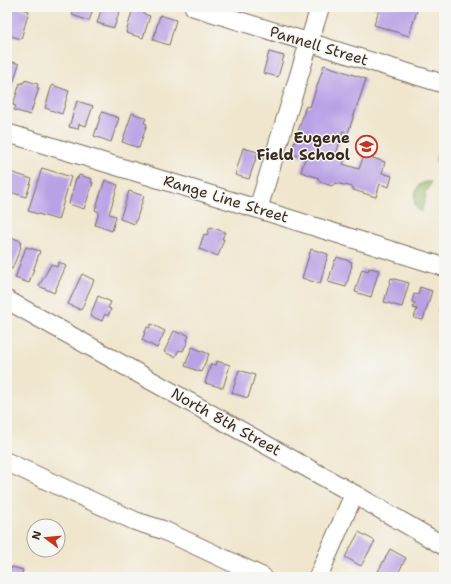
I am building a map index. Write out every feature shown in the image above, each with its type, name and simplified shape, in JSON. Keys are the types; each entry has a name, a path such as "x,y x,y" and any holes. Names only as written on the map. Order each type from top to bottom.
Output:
{"street":[{"name":"Pannell Street","path":"194,7 444,84"},
{"path":"258,209 320,7"},
{"name":"Range Line Street","path":"7,133 444,267"},
{"name":"North 8th Street","path":"7,300 444,546"},
{"path":"7,462 135,521 172,534 262,577"},
{"path":"318,577 354,494"}],"green space":[{"path":"444,145 444,165 436,161 436,159 437,154"},
{"path":"425,182 431,182 428,190 425,192 426,197 421,212 416,207 414,200 419,185"}],"building":[{"path":"7,7 16,7 29,11 21,39 7,35"},
{"path":"75,7 94,7 89,21 72,15"},
{"path":"102,7 121,7 114,28 97,23"},
{"path":"372,7 418,7 409,36 374,25 379,10"},
{"path":"133,8 144,11 144,14 150,16 143,38 126,33"},
{"path":"160,15 176,20 169,45 153,40"},
{"path":"269,52 284,56 278,77 263,73"},
{"path":"7,60 19,64 7,103"},
{"path":"324,65 366,79 348,133 343,131 336,154 345,157 343,164 359,169 364,155 385,162 382,173 392,176 389,187 380,184 376,197 353,190 353,187 335,183 332,186 320,182 318,179 319,178 301,172 305,158 291,154 306,106 310,107"},
{"path":"25,80 38,84 37,88 39,88 30,115 14,110 16,106 13,105 20,83 22,84"},
{"path":"52,85 69,91 62,114 45,108"},
{"path":"77,101 93,106 86,126 79,124 78,129 69,127"},
{"path":"102,112 119,118 111,142 94,136"},
{"path":"132,113 146,118 144,123 147,124 139,148 122,142"},
{"path":"243,148 258,152 249,179 235,175"},
{"path":"42,168 71,177 58,220 28,211"},
{"path":"7,171 32,179 26,197 7,191"},
{"path":"79,175 92,179 91,182 93,183 84,209 69,204 76,178 78,178"},
{"path":"105,180 118,185 109,214 116,216 112,231 95,225 99,212 95,210"},
{"path":"129,191 144,196 135,224 120,219"},
{"path":"210,227 225,232 218,256 199,249 204,234 207,235"},
{"path":"8,236 21,241 21,247 12,269 7,267"},
{"path":"26,247 40,251 29,283 15,278"},
{"path":"311,249 328,254 320,284 302,278"},
{"path":"337,257 352,262 346,287 328,282"},
{"path":"59,262 66,266 54,293 39,286 51,264 57,267"},
{"path":"369,268 379,270 371,297 355,292 362,269 368,271"},
{"path":"82,274 94,280 81,310 68,304"},
{"path":"391,278 409,283 402,307 384,302"},
{"path":"420,287 432,291 423,320 414,318 417,309 413,308 415,303 412,302 414,294 418,295"},
{"path":"98,296 111,302 108,308 111,309 108,316 105,314 102,321 90,316"},
{"path":"444,297 444,312 439,311"},
{"path":"151,324 165,331 157,348 142,340 147,327 149,328"},
{"path":"174,331 181,334 182,332 189,336 183,351 179,350 175,357 164,352"},
{"path":"192,347 209,354 201,372 185,366"},
{"path":"217,361 230,365 223,388 205,383 211,364 216,365"},
{"path":"239,370 255,375 248,398 232,393"},
{"path":"359,532 375,541 361,566 345,557"},
{"path":"390,549 406,558 396,577 379,577 376,575"},
{"path":"12,567 23,570 21,577 7,577 7,568 11,569"}],"place":[{"name":"Eugene Field School","path":"366,147"}]}
